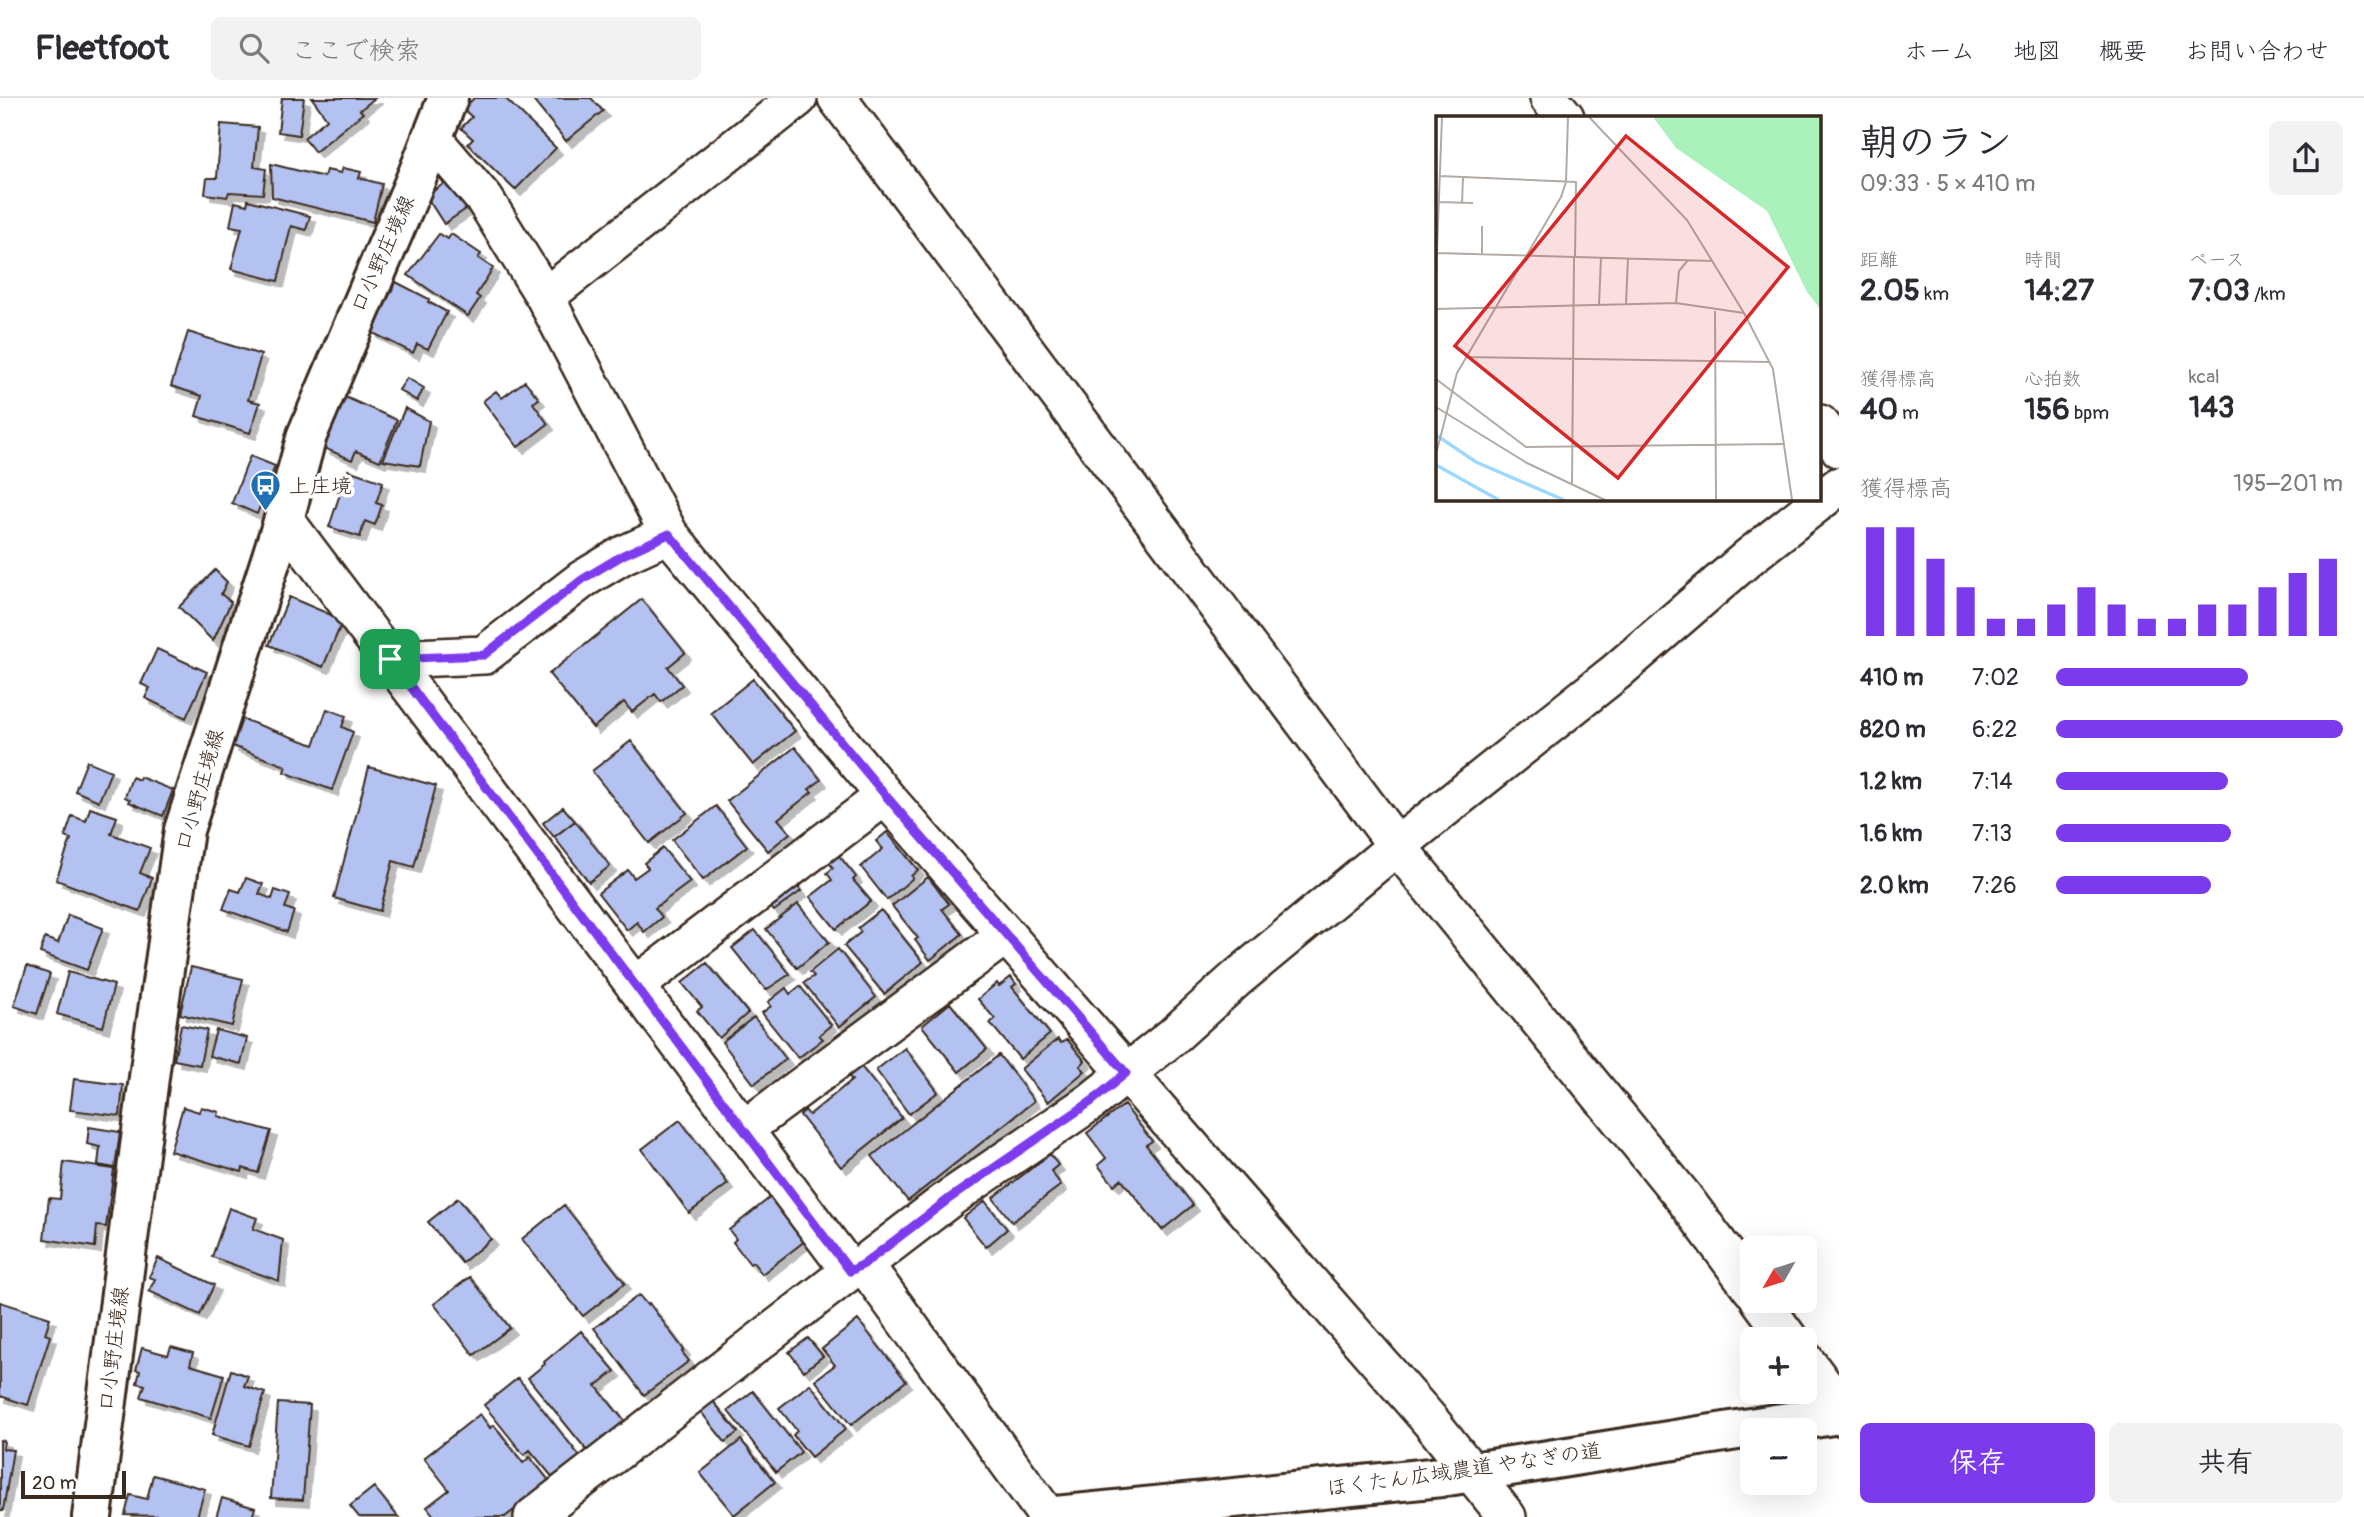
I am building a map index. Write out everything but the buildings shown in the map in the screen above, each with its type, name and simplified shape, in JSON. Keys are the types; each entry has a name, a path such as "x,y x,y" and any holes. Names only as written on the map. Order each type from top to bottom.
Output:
{"main road":[{"name":"口小野庄境線","path":"92,1517 184,830 284,519 307,435 448,98"},
{"name":"ほくたん広域農道 やなぎの道","path":"1047,1517 1470,1474 1839,1414"}],"street":[{"path":"545,297 798,98"},
{"path":"837,98 1397,846 1684,1198 1740,1273"},
{"path":"1549,98 1564,116"},
{"path":"431,137 485,200 545,297 669,534 886,796 1432,1423 1470,1474 1507,1517"},
{"path":"1822,426 1839,447"},
{"path":"1822,499 1839,486"},
{"path":"533,1517 950,1198 1092,1101 1397,846 1616,672 1749,557 1821,500"},
{"path":"284,519 743,1130 857,1268 1047,1517"},
{"path":"390,659 484,655 583,579 623,555 669,534"},
{"path":"635,986 886,796"},
{"path":"743,1130 1006,935"},
{"path":"1817,1376 1839,1406"}],"place":[{"name":"上庄境","path":"266,513"}],"route":[{"path":"669,534 886,796 1126,1073 1092,1101 950,1198 864,1264 850,1271 390,659 484,655 583,579 623,555 669,534"}]}
